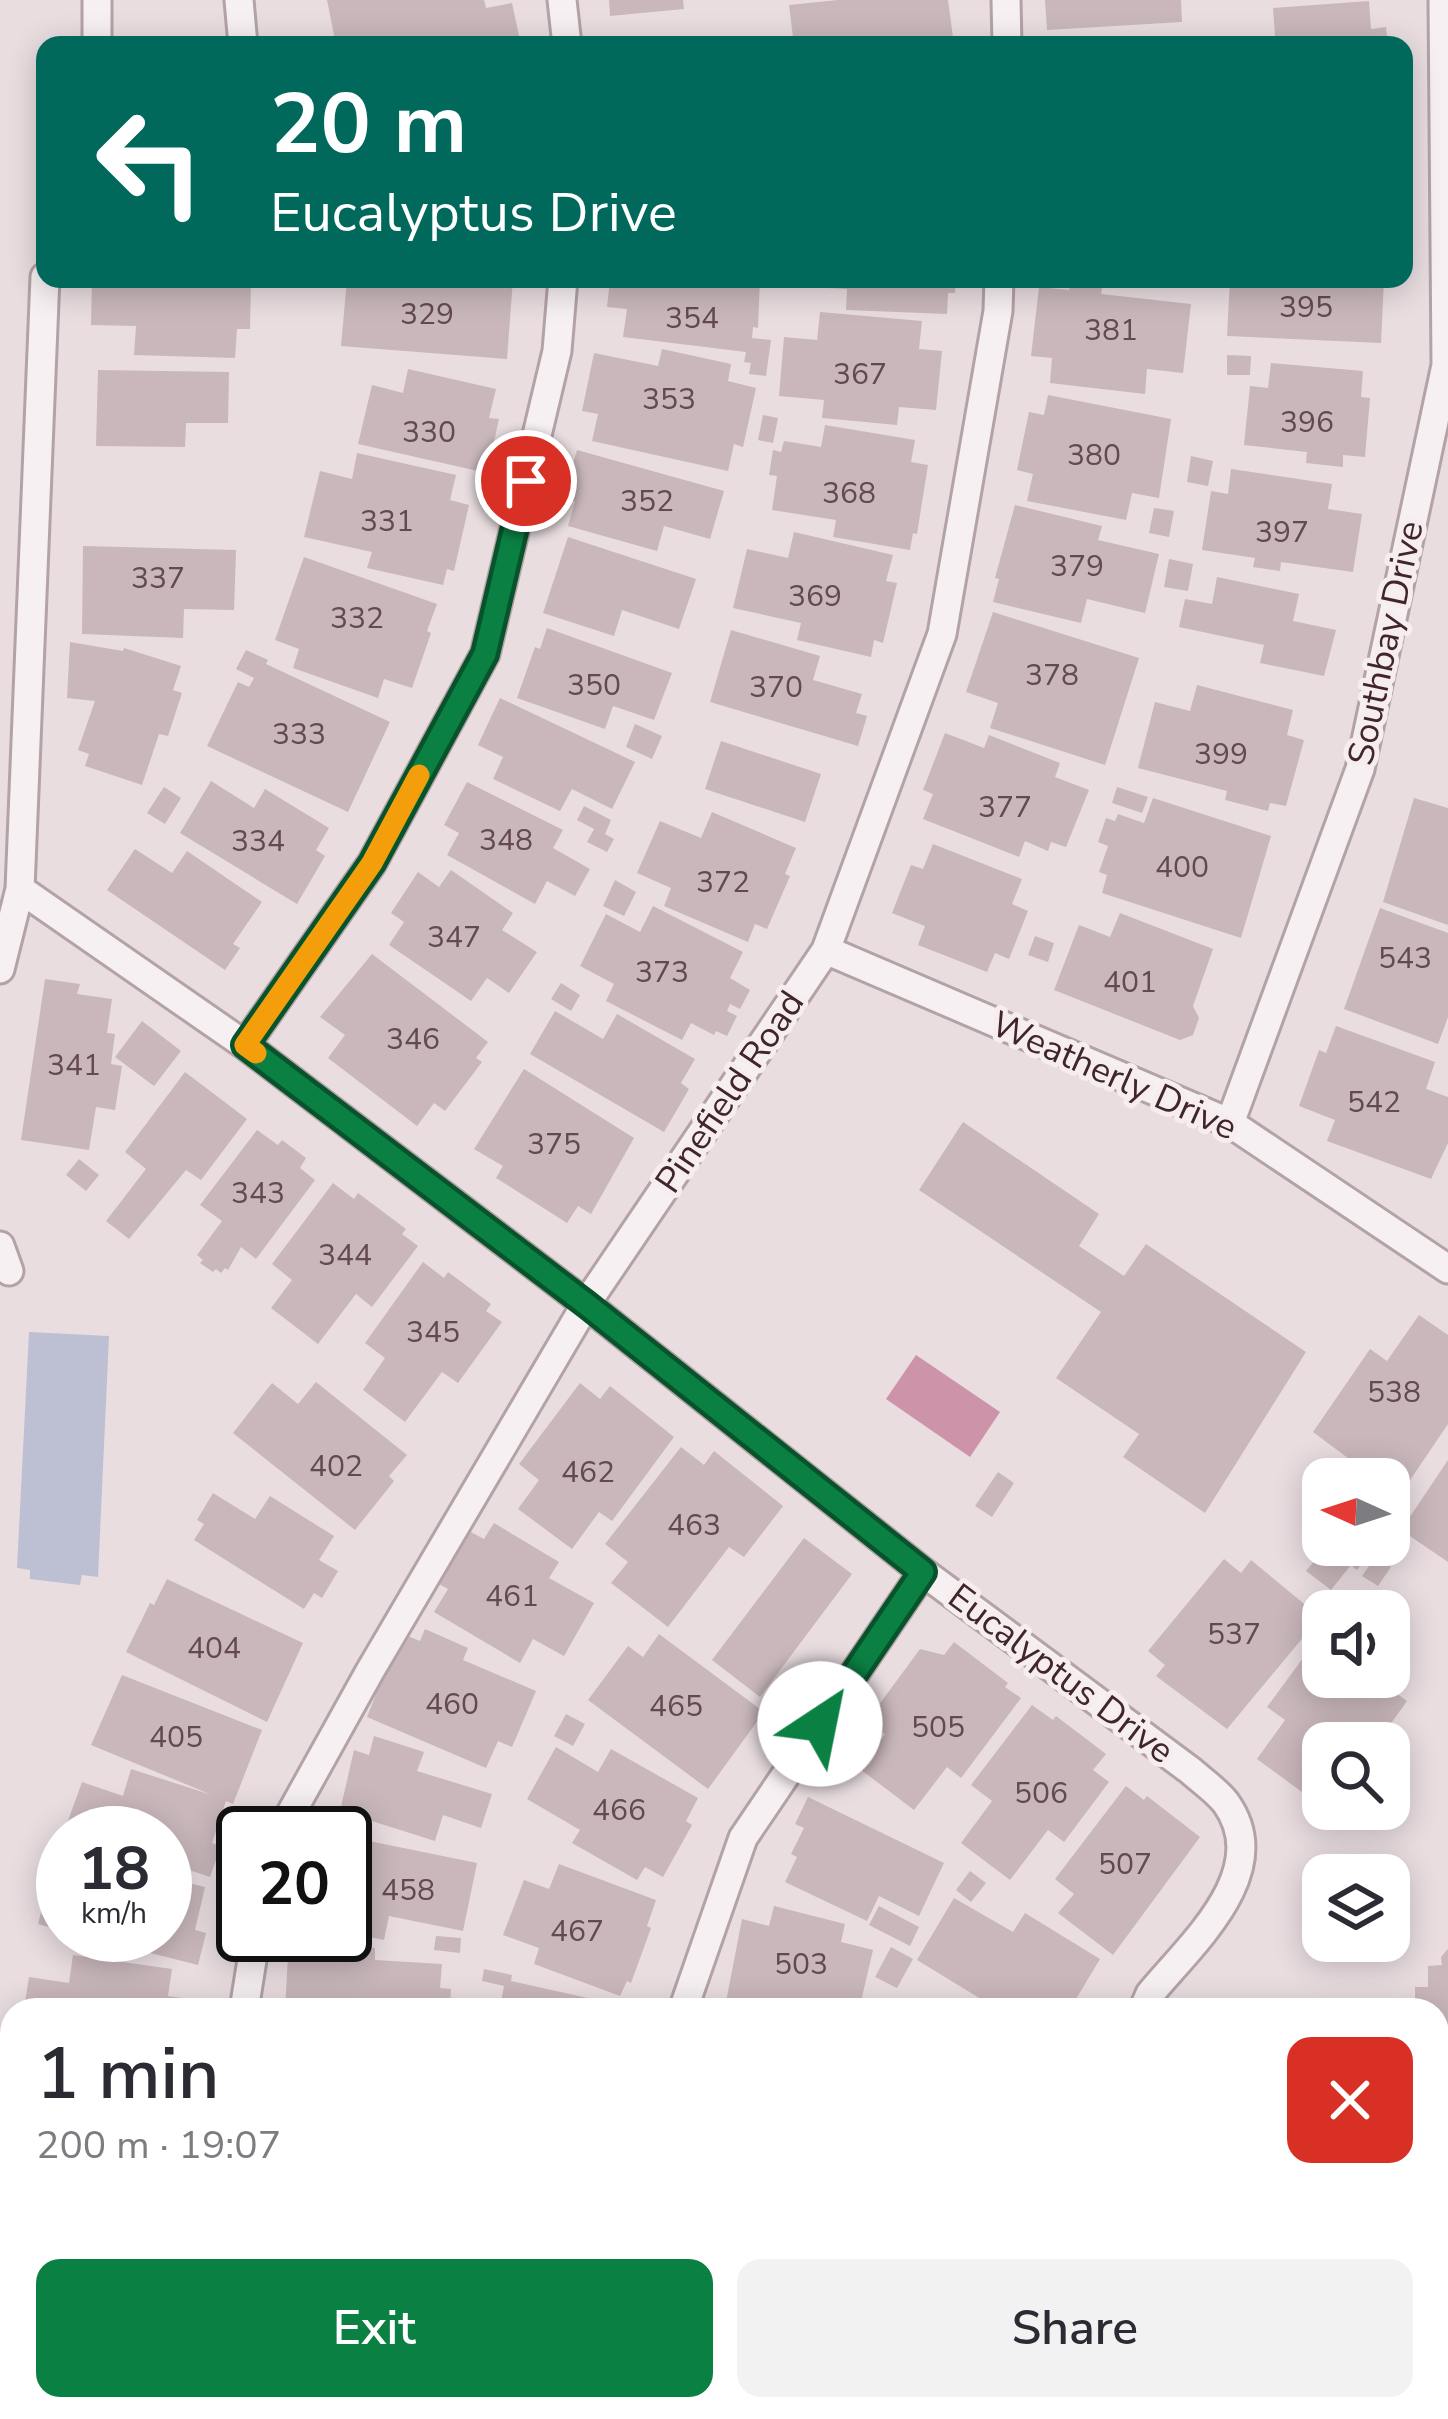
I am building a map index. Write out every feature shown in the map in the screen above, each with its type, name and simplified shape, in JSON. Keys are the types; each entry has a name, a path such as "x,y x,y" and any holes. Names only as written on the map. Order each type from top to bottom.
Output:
{"lane":[{"path":"97,0 97,36"},
{"path":"239,0 242,36"},
{"path":"562,0 566,36"},
{"path":"1006,0 1006,36"},
{"name":"Southbay Drive","path":"1230,1123 1360,769 1446,364 1443,0"},
{"path":"0,969 20,889 44,288"},
{"path":"245,1045 372,863 485,654 557,351 562,288"},
{"name":"Pinefield Road","path":"295,1806 586,1304 826,950 942,634 999,288"},
{"name":"Eucalyptus Drive","path":"20,889 245,1045 586,1304 923,1572 1191,1771 1226,1804 1242,1844 1234,1890 1148,1998"},
{"name":"Weatherly Drive","path":"826,950 1230,1123 1448,1269"},
{"path":"686,1998 743,1838 923,1572"},
{"path":"246,1998 252,1962"}],"shaded area":[{"path":"29,1332 109,1336 98,1577 82,1575 80,1585 30,1579 30,1570 17,1568"},
{"path":"916,1355 1000,1412 970,1457 886,1399"}],"building":[{"path":"327,0 484,0 486,8 512,3 519,36 334,36"},
{"path":"609,0 683,0 684,9 610,16"},
{"path":"948,0 953,36 793,36 789,5"},
{"path":"1045,0 1181,0 1182,22 1047,30"},
{"path":"1369,1 1371,29 1386,27 1387,36 1275,36 1273,8"},
{"path":"92,288 251,288 250,329 237,329 235,358 134,355 136,326 91,325"},
{"path":"346,288 512,288 507,359 341,346"},
{"path":"609,288 760,288 758,328 753,327 752,338 771,340 766,376 749,374 746,352 623,337 627,309 607,307"},
{"path":"826,288 955,288 955,293 948,293 947,314 846,310 847,289"},
{"path":"1039,288 1102,288 1101,294 1191,304 1183,373 1147,369 1145,394 1050,383 1052,358 1031,356"},
{"path":"1230,288 1384,288 1381,343 1227,336"},
{"path":"820,312 922,321 919,349 942,351 936,410 899,407 897,425 822,418 824,400 779,396 784,337 817,340"},
{"path":"662,349 731,364 728,381 756,388 743,447 734,444 728,471 592,441 598,414 582,411 594,353 658,366"},
{"path":"1227,355 1251,356 1250,375 1227,375"},
{"path":"1271,363 1363,371 1361,397 1370,398 1365,457 1343,455 1343,467 1306,463 1307,452 1244,445 1250,386 1268,388"},
{"path":"408,369 496,389 489,418 499,419 487,473 358,444 372,385 403,393"},
{"path":"98,370 229,372 228,423 186,423 185,447 96,446"},
{"path":"1048,395 1171,419 1159,498 1132,493 1126,520 1027,501 1033,474 1017,470 1029,412 1044,415"},
{"path":"763,415 778,418 773,443 758,440"},
{"path":"825,425 915,440 911,462 928,465 910,550 833,537 836,520 772,510 777,476 769,475 773,450 781,452 784,441 821,447"},
{"path":"577,450 724,491 710,539 664,526 657,551 568,526 575,501 570,500 573,493 565,491"},
{"path":"357,453 456,475 450,500 469,505 454,571 447,569 443,585 367,568 372,552 304,537 320,471 352,479"},
{"path":"1191,456 1213,461 1208,486 1187,482"},
{"path":"1231,469 1332,484 1328,509 1362,514 1353,572 1281,562 1280,571 1253,567 1255,558 1202,550 1211,491 1228,494"},
{"path":"1015,505 1102,526 1098,540 1159,554 1145,613 1087,599 1081,623 993,602"},
{"path":"1154,508 1174,511 1169,537 1149,533"},
{"path":"794,532 893,555 886,581 897,583 883,643 874,640 871,657 797,640 801,623 733,608 747,549 788,558"},
{"path":"568,537 696,579 679,629 622,610 614,636 543,613"},
{"path":"83,546 236,550 234,610 184,609 183,638 82,634"},
{"path":"304,557 437,604 412,688 384,679 378,698 293,668 299,649 275,640"},
{"path":"1169,559 1193,564 1188,591 1164,587"},
{"path":"1217,577 1299,594 1293,621 1336,630 1324,676 1260,663 1264,645 1179,627 1185,599 1212,604"},
{"path":"993,612 1139,658 1105,765 990,728 998,703 966,692"},
{"path":"547,628 672,673 654,720 613,706 605,729 517,698"},
{"path":"731,630 820,656 813,680 862,694 856,713 867,716 858,746 710,702"},
{"path":"70,642 124,648 181,666 173,690 182,693 168,736 159,734 142,785 85,766 89,754 78,750 95,701 67,698"},
{"path":"246,650 390,722 348,812 207,746 238,682 249,687 254,678 236,669"},
{"path":"1197,685 1293,710 1287,735 1304,740 1286,806 1270,803 1268,811 1225,800 1227,791 1138,768 1155,702 1190,711"},
{"path":"500,698 635,762 612,809 572,789 560,811 493,779 503,757 478,745"},
{"path":"635,724 662,736 652,759 626,747"},
{"path":"945,733 984,748 989,735 1060,763 1055,777 1089,790 1066,847 1051,842 1048,851 1025,841 1019,857 923,819 933,794 923,790"},
{"path":"721,741 821,774 805,822 705,789"},
{"path":"211,781 254,808 265,789 329,828 316,850 325,856 297,904 180,833"},
{"path":"467,782 563,830 553,848 590,869 575,896 547,881 535,904 447,855 459,833 444,825"},
{"path":"164,787 181,798 165,824 147,813"},
{"path":"1117,787 1148,797 1142,813 1112,803"},
{"path":"1153,798 1271,836 1241,938 1102,893 1107,875 1099,872 1108,846 1098,842 1106,818 1115,821 1118,814 1144,823"},
{"path":"1414,798 1448,808 1448,925 1383,902"},
{"path":"584,806 611,820 605,834 614,839 607,852 587,842 594,829 577,820"},
{"path":"712,812 796,848 785,874 790,876 767,929 755,924 748,942 664,906 671,888 637,873 660,821 701,838"},
{"path":"933,844 1022,879 1012,904 1028,911 1009,959 995,953 987,972 918,945 925,926 892,913 911,865 923,869"},
{"path":"135,849 172,873 187,851 262,902 233,944 240,948 225,970 107,890"},
{"path":"451,870 513,913 502,930 537,952 509,993 487,978 471,1001 389,945 404,922 391,913 418,872 439,887"},
{"path":"615,880 636,892 624,916 603,906"},
{"path":"653,906 743,952 730,978 750,990 740,1009 730,1004 727,1011 737,1016 727,1036 691,1023 682,1040 606,1001 614,984 580,966 606,914 640,932"},
{"path":"1380,908 1448,933 1448,1017 1438,1044 1344,1009"},
{"path":"1120,913 1213,949 1193,1006 1199,1018 1193,1035 1180,1040 1054,990 1079,925 1110,937"},
{"path":"1035,936 1054,943 1048,962 1028,955"},
{"path":"372,954 488,1042 476,1058 482,1062 445,1111 434,1103 417,1126 328,1058 345,1035 320,1017"},
{"path":"45,979 80,984 77,994 112,999 107,1033 115,1034 111,1064 122,1066 115,1110 96,1107 89,1150 21,1140"},
{"path":"561,983 580,995 571,1011 551,999"},
{"path":"555,1011 603,1039 617,1014 695,1059 681,1083 689,1089 664,1132 530,1054"},
{"path":"142,1021 181,1051 154,1086 115,1057"},
{"path":"1336,1026 1435,1062 1426,1089 1448,1097 1448,1143 1431,1179 1327,1141 1335,1120 1299,1106 1319,1050 1326,1053"},
{"path":"524,1069 634,1138 591,1214 578,1206 567,1223 496,1178 503,1166 474,1149"},
{"path":"185,1072 247,1119 201,1180 186,1170 129,1239 106,1221 146,1169 125,1152"},
{"path":"963,1122 1099,1214 1079,1246 1124,1276 1146,1244 1306,1352 1205,1513 1123,1457 1139,1434 1056,1378 1101,1312 919,1190"},
{"path":"257,1130 278,1145 282,1140 306,1158 300,1168 315,1180 256,1259 241,1247 228,1270 213,1272 197,1255 222,1221 200,1205"},
{"path":"79,1159 99,1175 86,1191 66,1175"},
{"path":"333,1183 354,1199 358,1193 406,1229 402,1234 418,1246 372,1307 356,1294 318,1344 271,1308 292,1280 272,1264"},
{"path":"423,1262 444,1278 448,1272 491,1304 486,1311 502,1322 458,1383 442,1372 405,1422 363,1390 385,1358 365,1343"},
{"path":"1419,1315 1448,1335 1448,1424 1410,1480 1410,1458 1348,1458 1313,1432 1370,1349 1387,1361"},
{"path":"316,1382 407,1455 389,1476 394,1481 355,1530 233,1433 272,1383 298,1404"},
{"path":"580,1383 600,1399 610,1386 674,1437 612,1521 599,1512 572,1549 518,1509 539,1480 519,1464"},
{"path":"681,1447 704,1465 714,1451 783,1506 744,1557 729,1547 668,1627 611,1583 628,1562 605,1544"},
{"path":"1448,1460 1448,1562 1410,1536 1410,1517"},
{"path":"998,1472 1014,1483 992,1517 975,1506"},
{"path":"213,1493 255,1519 270,1496 334,1536 319,1560 338,1571 322,1598 314,1593 304,1609 194,1540 204,1524 197,1520"},
{"path":"494,1523 559,1562 549,1578 594,1603 564,1656 533,1639 520,1663 434,1612 448,1589 439,1584 469,1531 484,1539"},
{"path":"804,1538 852,1574 760,1697 712,1660"},
{"path":"1224,1559 1241,1573 1251,1560 1302,1602 1302,1639 1227,1729 1156,1676 1165,1665 1148,1651"},
{"path":"1310,1566 1350,1566 1331,1590 1306,1571"},
{"path":"1369,1566 1391,1567 1378,1586 1362,1576"},
{"path":"167,1579 303,1643 267,1722 126,1652"},
{"path":"425,1629 468,1648 463,1660 536,1691 512,1747 498,1741 486,1768 367,1717 400,1633 420,1641"},
{"path":"659,1634 764,1712 708,1789 588,1700 628,1646 643,1657"},
{"path":"954,1642 1021,1698 961,1778 947,1767 914,1810 860,1769 885,1734 867,1721 920,1649 944,1655"},
{"path":"1302,1659 1302,1698 1407,1701 1392,1722 1302,1722 1302,1792 1257,1759 1285,1720 1267,1707"},
{"path":"122,1675 262,1730 233,1804 226,1801 224,1806 216,1806 212,1843 216,1860 210,1877 192,1871 192,1806 73,1806 82,1782 123,1796 131,1769 212,1795 91,1745"},
{"path":"1032,1705 1053,1720 1056,1716 1106,1754 1093,1770 1109,1782 1064,1842 1048,1830 1010,1880 961,1843 992,1801 971,1785"},
{"path":"566,1714 585,1724 573,1746 554,1736"},
{"path":"374,1736 424,1752 417,1771 492,1794 481,1828 443,1815 435,1841 372,1821 372,1806 341,1806 354,1750 369,1755"},
{"path":"556,1747 598,1772 611,1749 698,1798 686,1821 692,1825 663,1877 645,1867 637,1880 572,1843 580,1830 527,1799"},
{"path":"1126,1786 1144,1800 1147,1796 1200,1837 1113,1955 1058,1913 1074,1894 1055,1879"},
{"path":"808,1797 944,1863 919,1916 879,1896 867,1921 785,1882 797,1857 791,1854 804,1828 795,1824"},
{"path":"372,1842 477,1863 463,1931 389,1916 384,1940 372,1938"},
{"path":"559,1864 656,1900 631,1983 627,1981 620,1996 534,1964 539,1948 503,1935 524,1880 549,1889"},
{"path":"970,1871 986,1883 971,1902 956,1890"},
{"path":"192,1884 205,1887 195,1930 206,1933 198,1965 186,1962 192,1962"},
{"path":"954,1898 1013,1932 1025,1913 1100,1959 1077,1998 979,1998 917,1960"},
{"path":"774,1906 845,1924 841,1942 873,1950 862,1998 727,1998 742,1919 769,1926"},
{"path":"879,1906 919,1927 910,1946 869,1925"},
{"path":"436,1936 461,1938 460,1953 434,1950"},
{"path":"891,1947 913,1959 897,1988 875,1977"},
{"path":"372,1948 375,1960 442,1964 440,1988 451,1989 451,1998 286,1998 288,1962 372,1962"},
{"path":"1448,1949 1448,1998 1415,1998 1415,1987 1428,1987 1428,1966 1442,1965 1441,1957"},
{"path":"72,1962 122,1962 172,1969 168,1996 182,1998 26,1998 29,1977 69,1983"},
{"path":"484,1969 512,1975 511,1981 588,1998 502,1998 504,1986 482,1981"}],"slow traffic":[{"path":"256,1053 245,1045 372,863 419,775"}],"route":[{"path":"526,481 485,654 372,863 245,1045 586,1304 923,1572 820,1724"}]}
